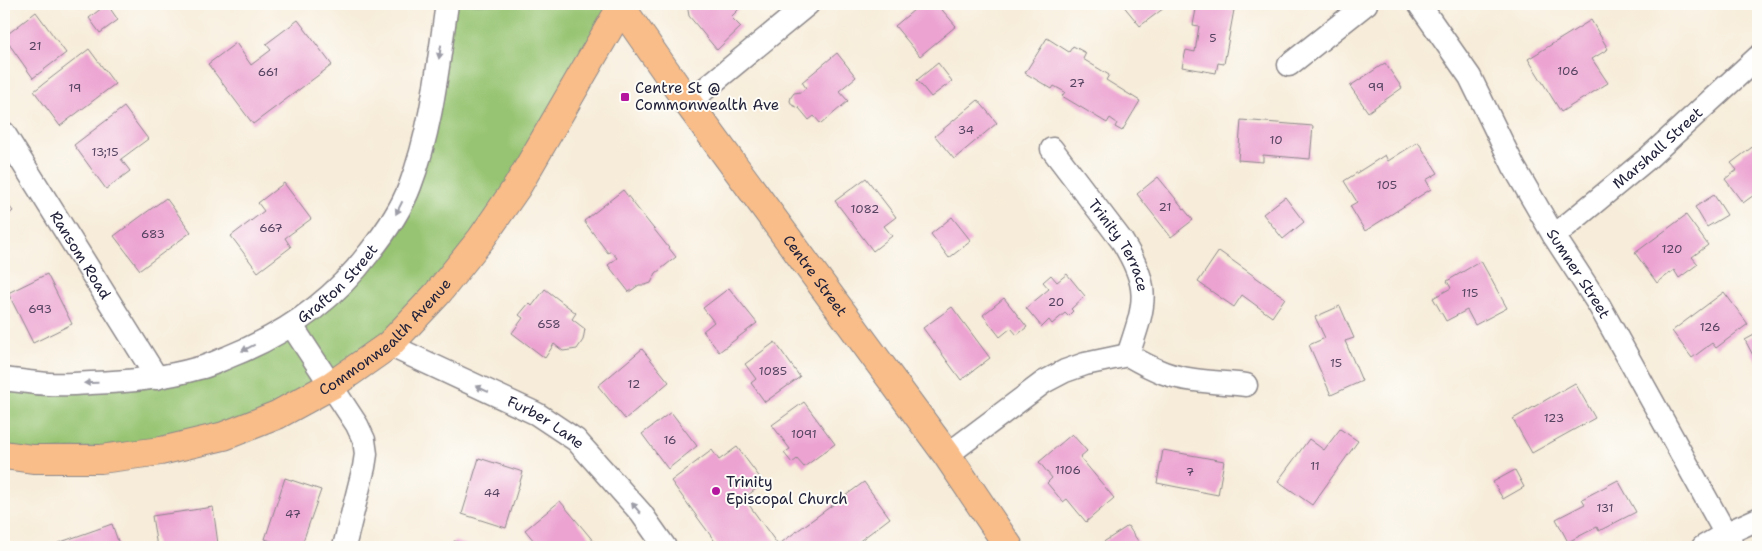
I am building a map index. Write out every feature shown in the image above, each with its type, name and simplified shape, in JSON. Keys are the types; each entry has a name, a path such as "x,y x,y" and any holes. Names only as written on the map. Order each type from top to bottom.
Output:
{"main road":[{"name":"Centre Street","path":"621,5 688,103 947,455 1009,547"},
{"name":"Commonwealth Avenue","path":"4,455 33,460 101,459 161,451 224,436 277,415 332,385 389,344 436,294 481,239 516,187 621,5"}],"street":[{"name":"Grafton Street","path":"344,547 366,454 364,440 332,385 292,326 340,288 359,267 380,240 402,204 410,186 427,128 447,4"},
{"path":"688,103 808,4"},
{"path":"1289,65 1366,4"},
{"name":"Sumner Street","path":"1419,4 1470,77 1514,167 1554,236 1599,305 1729,541"},
{"name":"Marshall Street","path":"1554,236 1647,159 1758,57"},
{"name":"Ransom Road","path":"4,133 157,378"},
{"name":"Trinity Terrace","path":"1052,149 1122,241 1132,257 1138,273 1144,294 1141,315 1128,355"},
{"path":"4,379 50,385 105,383 157,378 201,368 245,350 292,326"},
{"name":"Furber Lane","path":"389,344 537,414 576,440 641,513 665,547"},
{"path":"947,455 1044,382 1065,371 1085,364 1128,355 1164,373 1246,386"},
{"path":"1703,547 1729,541 1758,519"}],"green space":[{"path":"447,4 619,4 517,187 389,345 223,436 4,455 4,379 157,378 292,326 398,212"}],"building":[{"path":"107,4 118,20 100,33 89,18"},
{"path":"687,4 734,4 739,9 731,17 741,27 717,50 689,16"},
{"path":"921,4 937,4 956,26 920,56 895,26"},
{"path":"1122,4 1161,4 1164,8 1140,26"},
{"path":"1197,4 1234,10 1224,64 1218,63 1216,73 1182,67 1186,50 1195,52 1199,26 1193,25"},
{"path":"36,12 66,53 33,78 4,37"},
{"path":"298,20 332,65 253,124 208,64 236,43 251,65 271,50 266,44"},
{"path":"1591,20 1608,49 1592,59 1608,83 1561,112 1528,59"},
{"path":"1047,38 1069,52 1073,46 1086,53 1083,59 1109,75 1106,80 1140,101 1122,131 1115,127 1117,123 1110,118 1107,123 1062,96 1065,92 1054,86 1052,89 1025,73"},
{"path":"89,49 115,84 60,126 34,91"},
{"path":"837,53 856,77 839,91 848,101 821,124 814,116 809,120 790,101 794,93 801,92 806,88 802,82"},
{"path":"938,63 952,81 931,97 917,80"},
{"path":"1385,63 1402,88 1368,112 1350,86"},
{"path":"978,100 997,123 954,159 935,136"},
{"path":"124,107 148,139 121,159 130,171 106,189 74,145"},
{"path":"1241,120 1313,126 1310,159 1263,155 1263,162 1238,160"},
{"path":"1418,142 1438,173 1426,180 1431,189 1365,231 1350,206 1357,202 1344,181 1385,155 1388,161"},
{"path":"1755,145 1758,149 1758,192 1743,203 1725,179 1737,170 1731,163"},
{"path":"1158,177 1193,220 1171,237 1137,194"},
{"path":"866,178 896,217 884,226 892,236 873,251 835,201"},
{"path":"284,183 311,219 285,238 291,247 258,272 231,236 264,211 258,203"},
{"path":"623,190 676,257 656,273 651,283 639,285 629,292 608,265 617,258 611,251 608,253 584,221"},
{"path":"1714,195 1727,215 1707,227 1695,207"},
{"path":"1285,197 1304,222 1283,239 1263,214"},
{"path":"166,198 191,232 140,270 114,236"},
{"path":"4,200 13,211 4,218"},
{"path":"1686,215 1708,245 1692,257 1698,264 1679,278 1674,270 1657,283 1635,253"},
{"path":"952,217 971,241 949,258 931,234"},
{"path":"1219,251 1285,298 1272,317 1242,295 1234,307 1198,282"},
{"path":"1481,261 1507,308 1475,325 1467,310 1446,321 1433,298 1451,288 1447,281"},
{"path":"47,274 72,324 33,343 8,293"},
{"path":"1067,274 1085,296 1071,309 1073,311 1068,316 1065,313 1052,324 1049,320 1042,327 1026,308 1049,289 1043,282 1051,275 1057,282"},
{"path":"729,288 757,323 719,352 703,331 714,322 703,308"},
{"path":"545,289 576,313 572,319 585,329 583,340 577,349 563,351 554,344 545,358 512,333 523,318 519,315 529,303 532,306"},
{"path":"1724,292 1748,324 1716,348 1712,343 1692,358 1672,331"},
{"path":"1004,298 1027,327 1017,335 1011,328 1000,337 983,315"},
{"path":"1340,306 1354,338 1345,341 1362,381 1331,395 1309,345 1325,338 1315,317"},
{"path":"952,307 990,358 961,380 923,328"},
{"path":"1758,333 1758,360 1756,361 1745,340"},
{"path":"775,342 800,377 765,402 751,383 756,379 745,364"},
{"path":"642,349 669,382 625,419 598,386"},
{"path":"1575,383 1595,418 1532,453 1513,419"},
{"path":"804,402 835,444 804,467 797,459 792,463 784,453 790,449 772,425"},
{"path":"671,412 697,446 668,469 642,434"},
{"path":"1340,429 1358,441 1312,505 1278,481 1309,439 1324,450"},
{"path":"1072,434 1087,451 1080,457 1114,498 1086,522 1067,499 1063,502 1047,483 1052,478 1039,462"},
{"name":"Trinity Episcopal Church","path":"737,447 764,483 744,498 778,545 864,482 890,518 857,543 860,547 719,547 671,481 712,450 719,460"},
{"path":"1163,450 1224,461 1218,495 1157,483"},
{"path":"479,458 523,472 506,528 462,514"},
{"path":"1515,470 1524,487 1503,499 1493,482"},
{"path":"285,478 321,490 301,547 289,547 265,539"},
{"path":"1618,480 1636,512 1599,531 1597,527 1568,542 1556,519 1585,504 1582,499"},
{"path":"560,501 595,543 590,547 539,547 525,530"},
{"path":"213,507 218,544 195,547 157,547 152,516"},
{"path":"112,524 120,547 59,547 58,543"},
{"path":"1128,526 1142,547 1100,547 1099,545"},
{"path":"454,541 474,547 452,547"}],"place":[{"name":"Centre St @ Commonwealth Ave","path":"625,97"},
{"name":"Trinity Episcopal Church","path":"716,491"}]}
